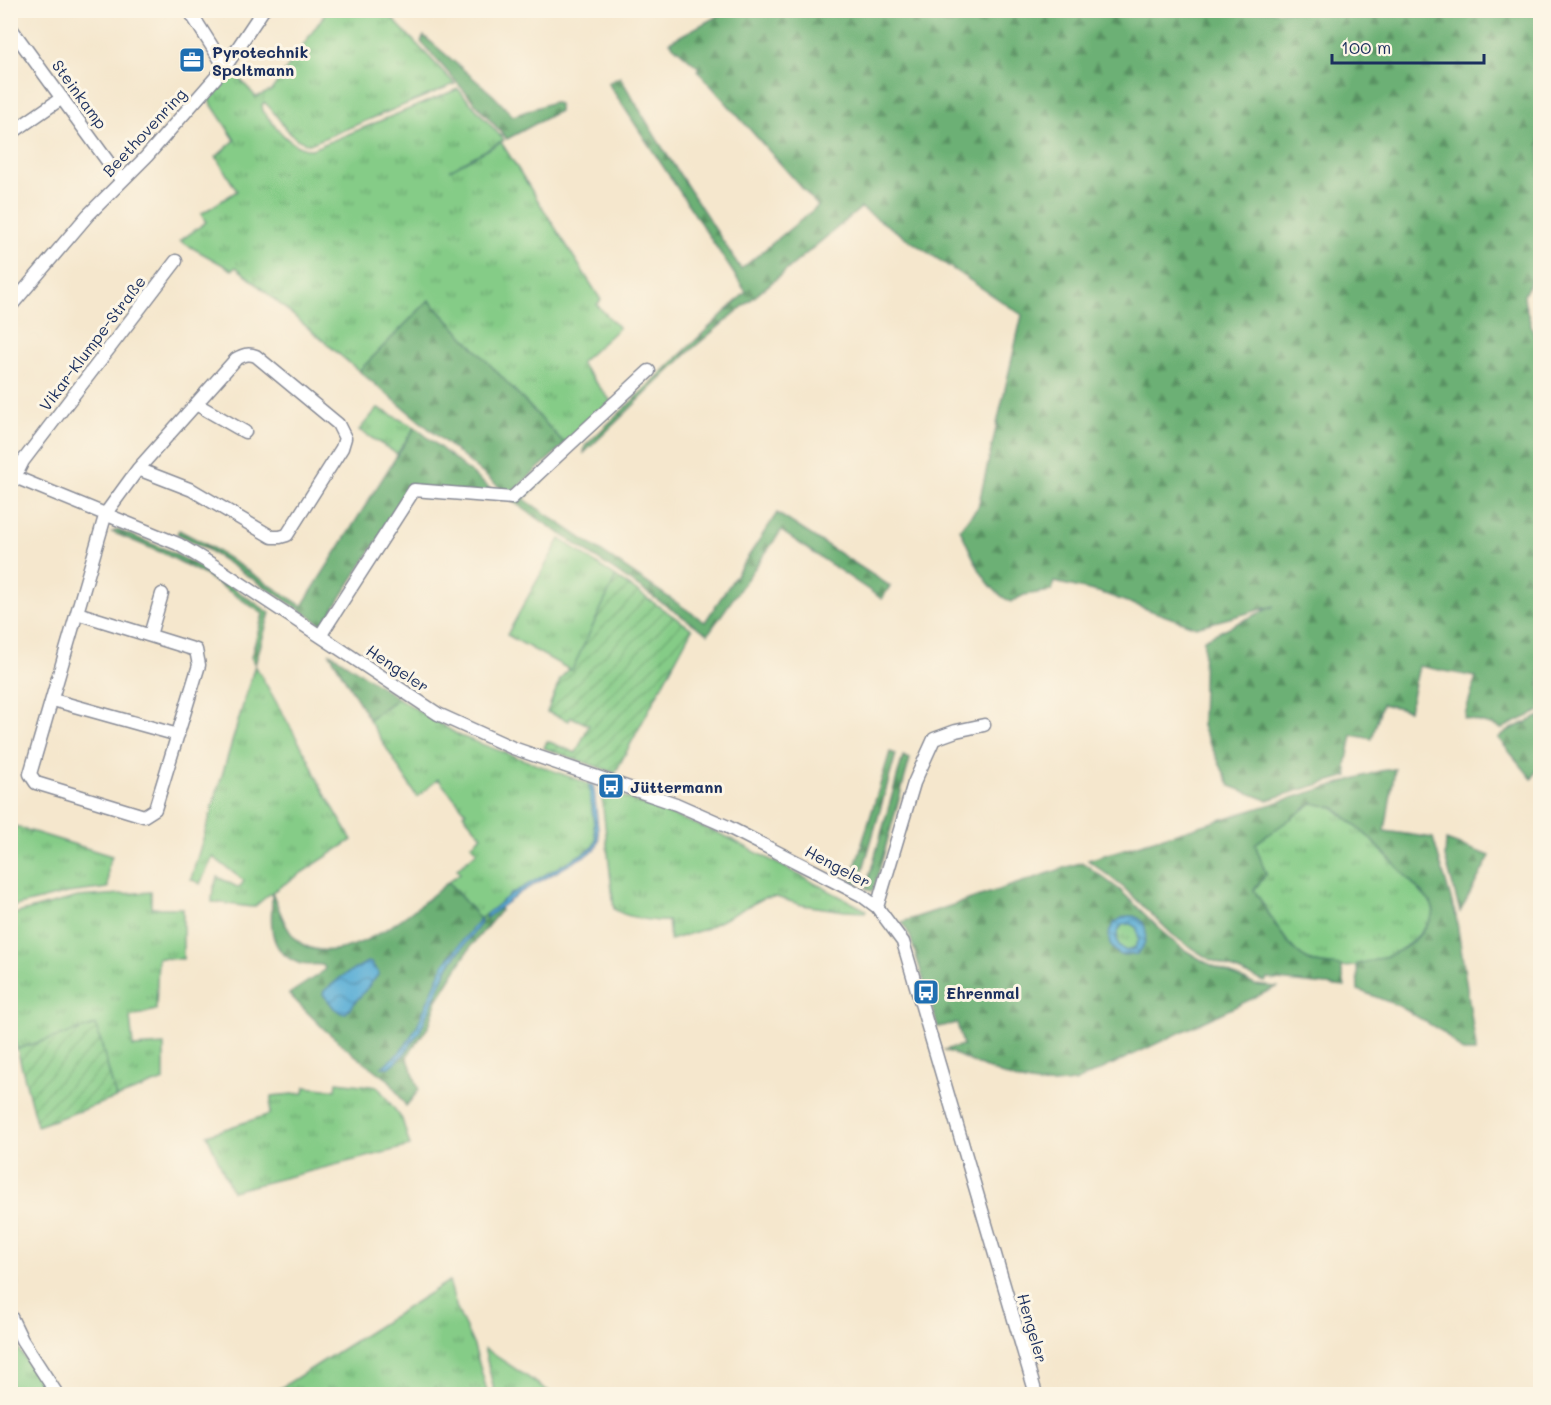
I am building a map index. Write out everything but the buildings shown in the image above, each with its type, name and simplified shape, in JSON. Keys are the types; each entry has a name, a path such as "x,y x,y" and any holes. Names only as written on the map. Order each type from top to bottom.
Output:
{"street":[{"path":"189,10 225,67"},
{"name":"Beethovenring","path":"10,308 88,215 146,157 225,67 263,10"},
{"name":"Steinkamp","path":"10,27 122,181"},
{"path":"10,134 62,98"},
{"name":"Vikar-Klumpe-Straße","path":"13,476 177,261"},
{"path":"77,614 196,650 199,665 155,809 144,816 36,783 30,774 106,513 138,470 236,359 250,354 256,356 338,424 345,438 342,448 287,535 280,537 272,537 192,490 138,470"},
{"path":"320,636 414,490 512,498 648,371"},
{"path":"196,404 245,432"},
{"name":"Hengeler","path":"13,476 106,513 187,550 447,719 513,748 676,804 726,825 861,895 877,907 903,942 1036,1395"},
{"path":"150,635 162,594"},
{"path":"53,700 178,735"},
{"path":"877,907 914,783 934,739 956,731 984,726"},
{"path":"10,1315 22,1340 57,1395"}],"green space":[{"path":"327,11 385,11 455,84 310,144 295,138 264,102 263,111 291,142 297,146 312,149 458,89 504,140 450,170 501,142 601,300 597,305 619,328 580,363 611,401 565,444 429,300 359,371 236,267 232,270 180,241 206,222 201,214 237,191 216,157 235,140 208,99 232,70 256,97 271,91"},
{"path":"727,11 1540,11 1540,253 1536,271 1524,295 1540,355 1540,711 1501,729 1464,718 1476,677 1419,666 1409,710 1382,704 1372,739 1352,735 1346,765 1348,776 1267,800 1230,786 1202,726 1204,639 1274,606 1196,627 1102,593 1054,582 1051,591 1024,595 1011,602 1001,596 986,580 960,529 978,507 1022,315 861,208 693,348 584,453 585,446 746,292 608,83 620,77 658,141 741,269 818,206 697,70 699,68 669,42"},
{"path":"424,36 493,95 513,116 553,102 559,104 559,111 507,139 421,42"},
{"path":"429,300 565,444 509,495 359,371"},
{"path":"378,408 415,427 397,454 359,430"},
{"path":"415,427 498,495 412,487 323,625 208,550 177,534 179,530 211,547 302,606"},
{"path":"563,456 564,461 524,499 705,622 777,513 890,586 882,599 781,531 708,634 512,501"},
{"path":"118,530 167,550 206,570 270,613 255,665 251,657 263,614 203,574 165,554 112,532"},
{"path":"560,539 616,577 572,671 507,635"},
{"path":"616,577 692,629 615,773 544,748 547,741 576,753 589,725 571,717 569,721 547,712 560,680 568,669 572,670"},
{"path":"329,652 398,698 369,719"},
{"path":"255,665 352,840 272,892 254,907 212,902 213,889 218,877 239,888 244,881 213,857 200,884 191,879"},
{"path":"398,698 460,736 589,784 596,840 592,848 511,894 480,919 448,882 460,873 457,869 477,852 471,845 482,836 463,814 466,812 438,779 417,797 369,720"},
{"path":"1540,716 1540,763 1532,779 1498,738 1507,731"},
{"path":"890,752 896,754 859,884 851,880"},
{"path":"903,756 910,759 873,892 866,888"},
{"path":"1395,769 1385,831 1433,838 1456,916 1475,1052 1463,1052 1443,1032 1399,1006 1358,990 1357,964 1393,954 1413,942 1434,911 1431,903 1372,840 1335,808 1313,803 1255,844 1266,874 1254,890 1285,939 1300,955 1316,963 1341,966 1345,987 1267,979 1265,982 1209,959 1174,936 1123,887 1088,860 1380,771"},
{"path":"601,788 723,835 866,910 865,912 845,911 802,905 776,897 764,898 705,929 670,940 668,921 640,918 614,909"},
{"path":"1313,802 1334,808 1372,840 1431,903 1434,911 1425,928 1411,942 1394,953 1355,966 1335,967 1315,963 1294,950 1254,890 1266,874 1255,844"},
{"path":"11,825 112,856 108,867 108,888 68,893 11,907"},
{"path":"1446,840 1490,856 1460,912 1445,857"},
{"path":"1082,862 1120,890 1170,939 1185,950 1255,985 1277,987 1075,1082 1037,1084 1002,1075 945,1050 963,1045 957,1023 938,1027 910,936 902,922","holes":["1133,916 1140,919 1145,942 1141,950 1137,954 1120,955 1110,941 1111,928"]},
{"path":"448,882 480,919 486,914 487,917 499,906 501,910 471,946 437,1000 429,1026 407,1056 419,1090 406,1106 389,1080 324,1029 289,994 325,970 321,965 301,964 281,952 273,935 272,892 296,940 319,950 339,949 380,933"},
{"path":"151,892 151,908 183,908 183,959 158,958 156,1010 130,1017 133,1047 164,1045 164,1080 116,1098 96,1025 17,1049 11,1025 10,915 78,897"},
{"path":"1124,924 1131,924 1137,928 1139,940 1135,947 1126,951 1119,947 1117,937 1119,929"},
{"path":"96,1025 116,1098 37,1126 17,1049"},
{"path":"337,1082 378,1087 402,1119 410,1146 232,1191 207,1135 270,1114 271,1096 304,1093 305,1087 336,1090"},
{"path":"11,1217 17,1285 12,1290 10,1289"},
{"path":"449,1281 457,1309 474,1346 488,1394 271,1394"},
{"path":"10,1336 48,1394 11,1394"},
{"path":"484,1348 553,1394 495,1394"}],"water":[{"path":"589,784 593,785 594,789 599,840 595,850 521,892 486,918 486,914 511,894 593,848 596,840"},
{"path":"1128,916 1135,917 1144,925 1146,937 1137,954 1120,955 1111,944 1109,933 1111,928","holes":["1124,924 1131,924 1137,928 1139,940 1135,948 1126,951 1119,947 1117,934"]},
{"path":"480,919 481,923 449,965 420,1031 404,1054 390,1067 382,1067 400,1052 409,1040 444,964"},
{"path":"367,962 371,963 378,975 346,1013 341,1013 323,994 324,991 341,977"}],"place":[{"name":"Pyrotechnik Spoltmann","path":"192,60"},
{"name":"Jüttermann","path":"611,786"},
{"name":"Ehrenmal","path":"926,992"}]}
